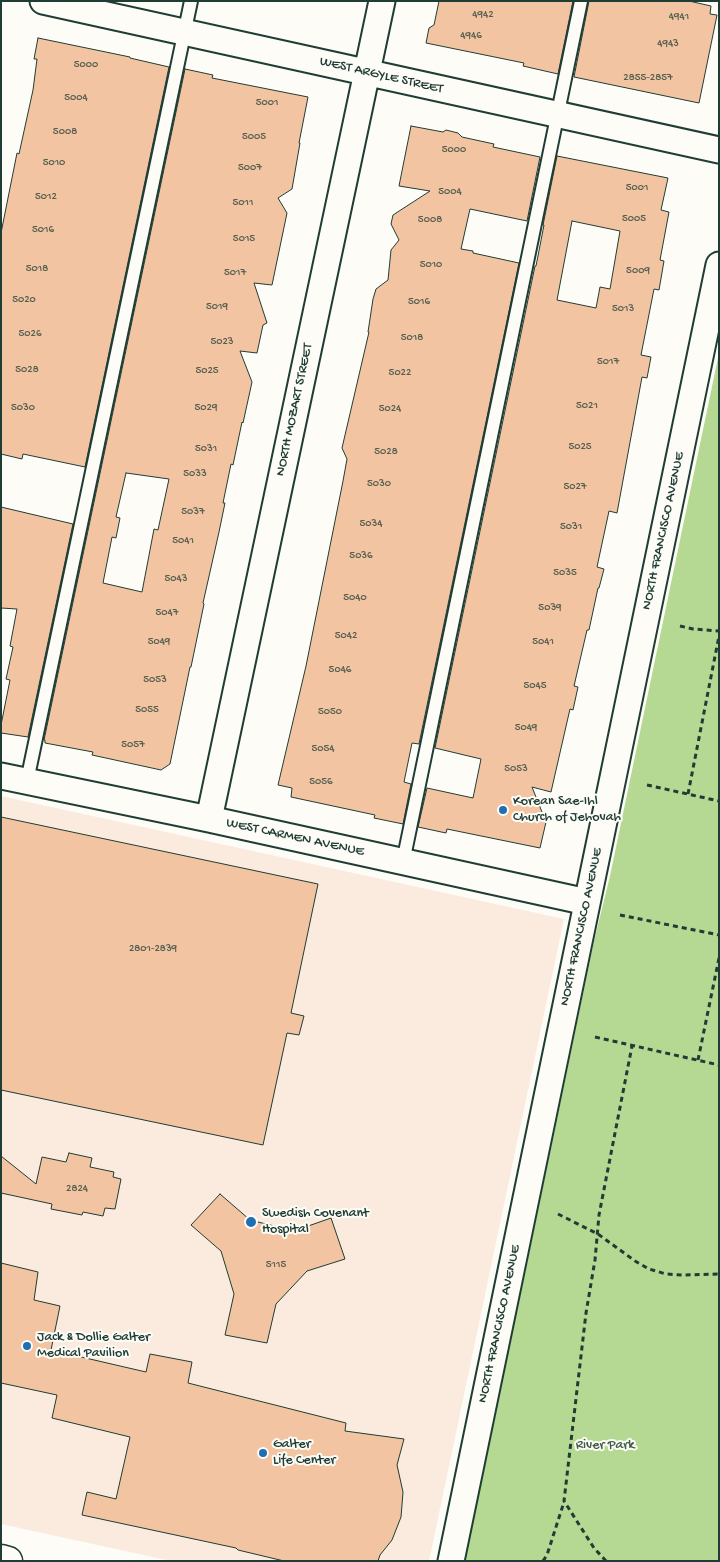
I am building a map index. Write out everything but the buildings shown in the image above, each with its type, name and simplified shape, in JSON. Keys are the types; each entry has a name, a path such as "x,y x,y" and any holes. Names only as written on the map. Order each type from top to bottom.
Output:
{"main road":[{"path":"1,1559 8,1561"}],"street":[{"name":"WEST ARGYLE STREET","path":"43,1 719,150"},
{"name":"NORTH MOZART STREET","path":"209,819 382,1"},
{"name":"NORTH FRANCISCO AVENUE","path":"451,1561 719,265"},
{"name":"WEST CARMEN AVENUE","path":"1,776 209,819 587,902"}],"lane":[{"path":"28,781 191,1"},
{"path":"403,862 581,1"}],"path":[{"path":"680,626 719,631"},
{"path":"688,794 719,636"},
{"path":"647,785 719,801"},
{"path":"620,915 719,935"},
{"path":"698,1060 719,958"},
{"path":"595,1037 719,1065"},
{"path":"543,1561 547,1555 564,1501 586,1313 596,1260 599,1215 632,1046"},
{"path":"558,1214 598,1234 649,1269 666,1274 719,1274"},
{"path":"564,1501 594,1548 606,1561"}],"shaded area":[{"name":"Swedish Covenant Hospital","path":"1,796 564,919 429,1561 171,1561 1,1524"}],"green space":[{"name":"River Park","path":"719,353 719,1561 465,1561 594,941 610,876"}],"place":[{"name":"Korean Sae-Ihl Church of Jehovah","path":"503,810"},
{"name":"Swedish Covenant Hospital","path":"251,1222"},
{"name":"Jack & Dollie Galter Medical Pavilion","path":"27,1346"},
{"name":"Galter Life Center","path":"263,1453"}]}
